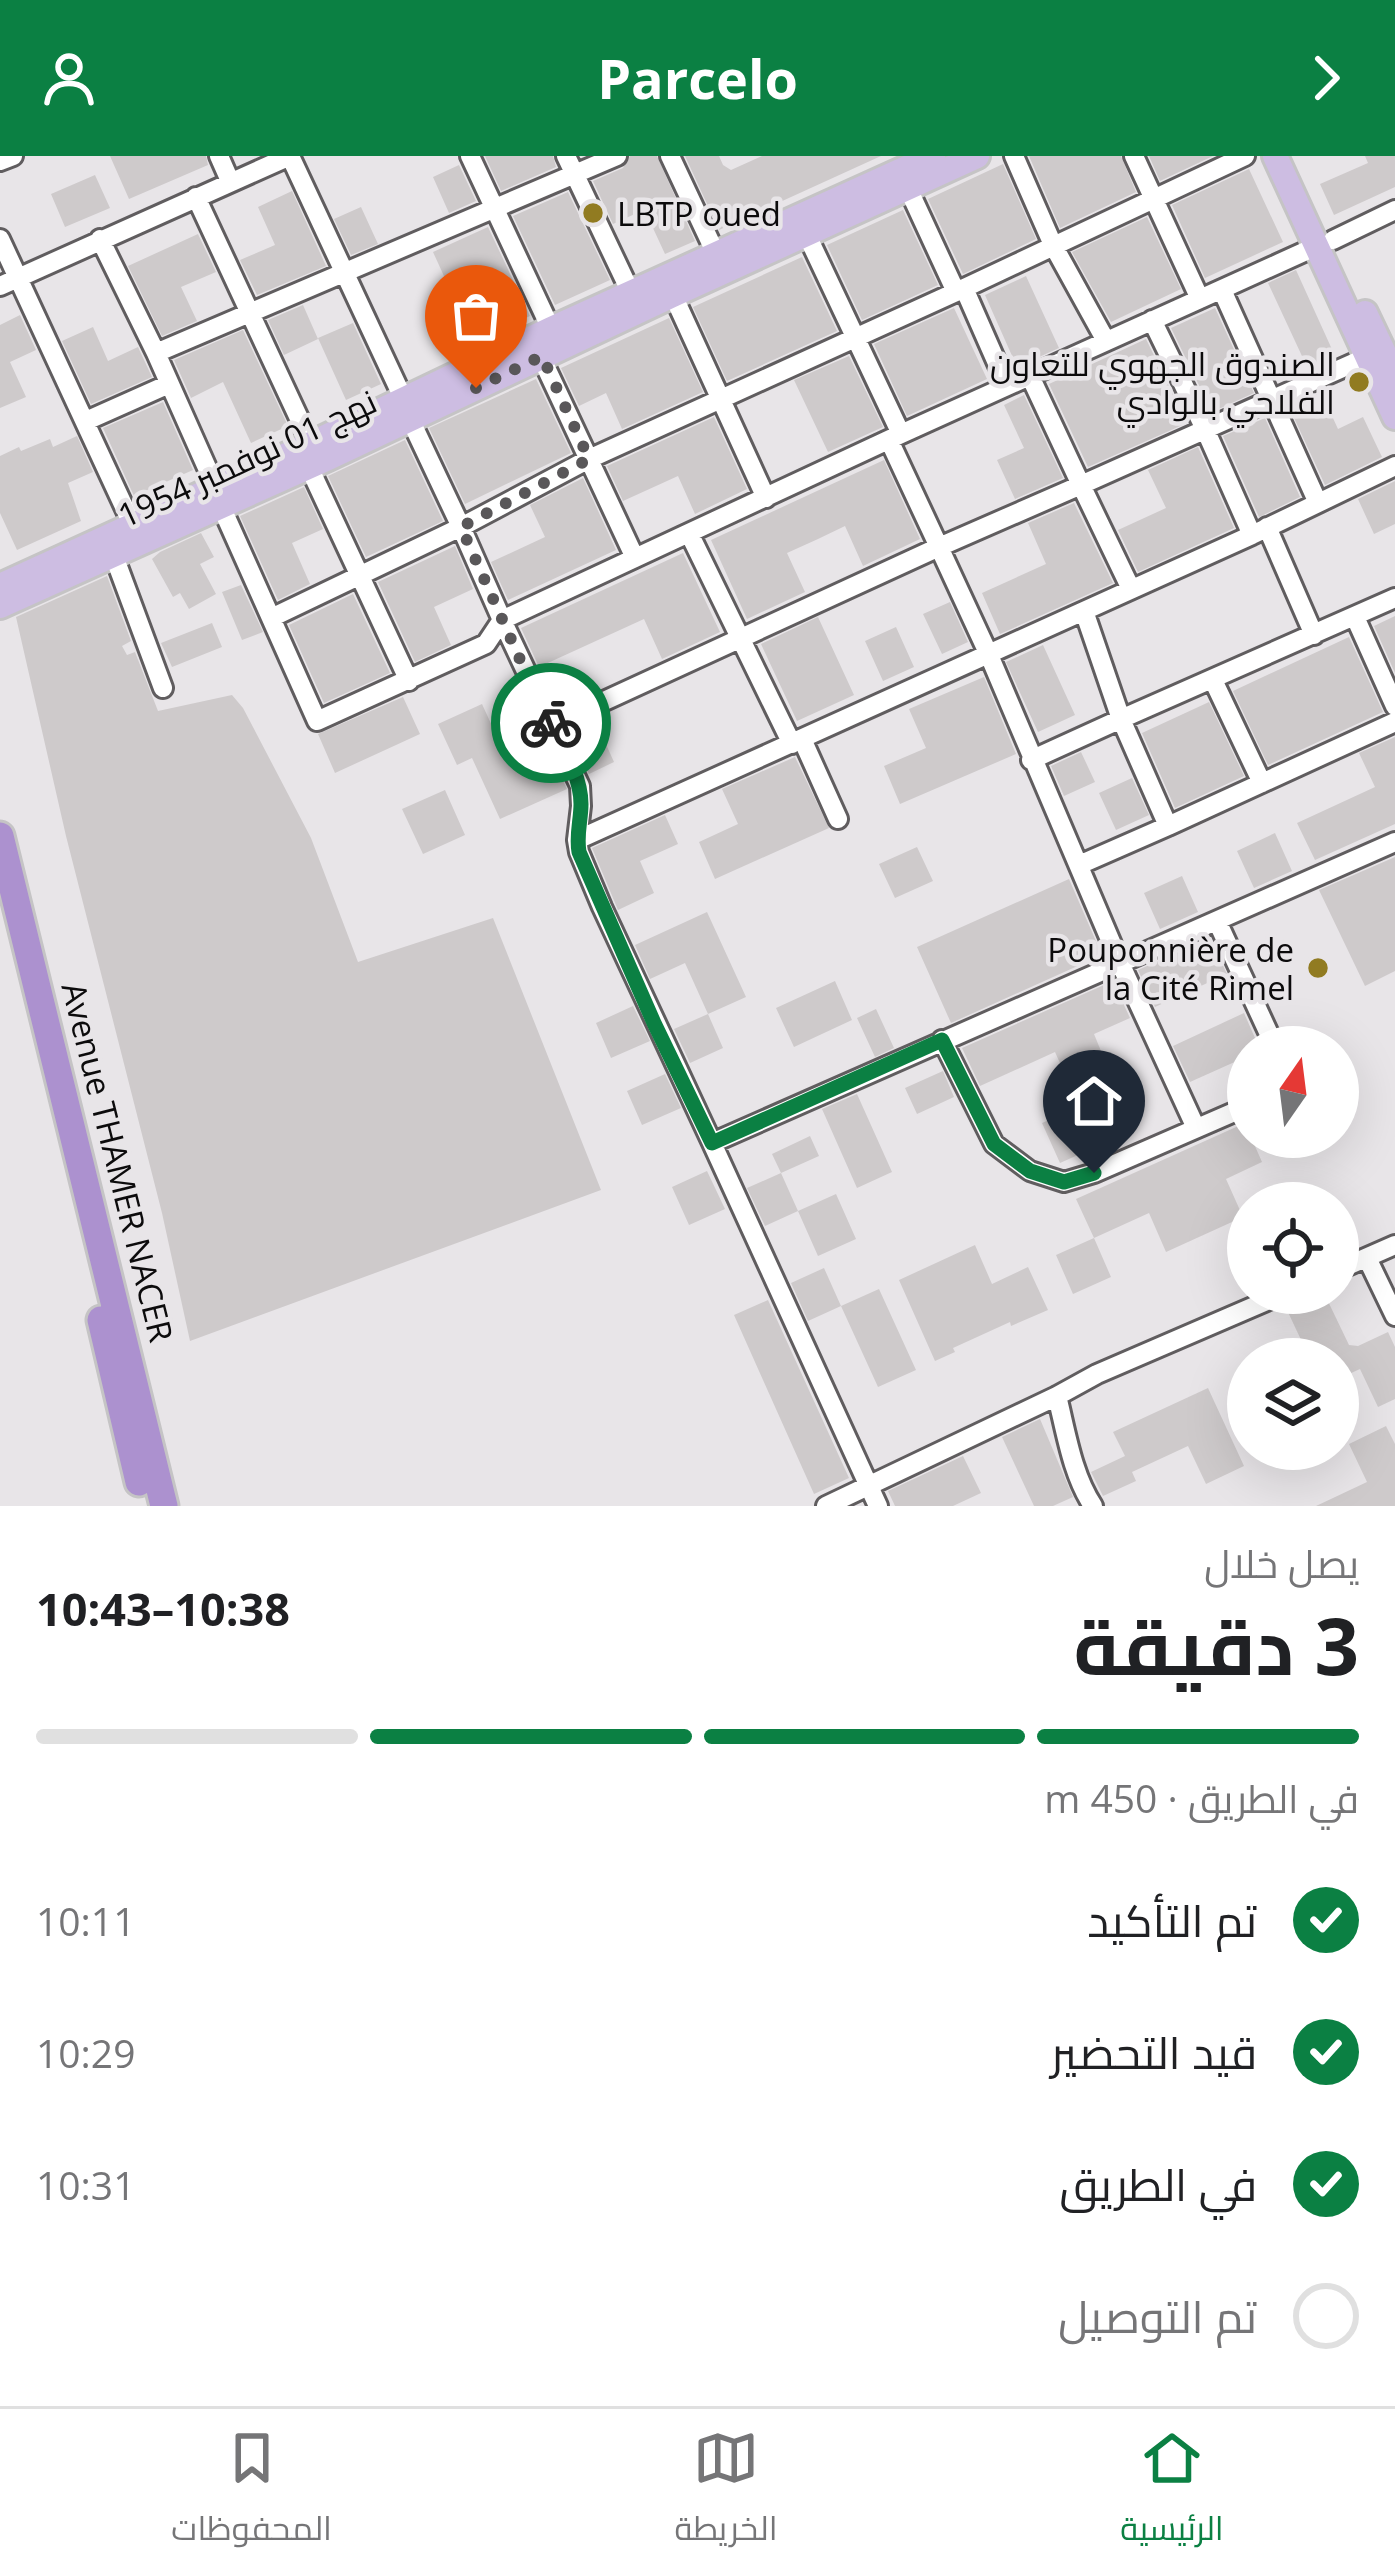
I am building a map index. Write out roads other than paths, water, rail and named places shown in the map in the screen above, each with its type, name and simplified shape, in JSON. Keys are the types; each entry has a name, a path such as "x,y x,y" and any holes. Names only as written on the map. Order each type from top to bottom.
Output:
{"highway":[{"name":"Avenue THAMER NACER","path":"0,836 164,1506"},
{"name":"Avenue THAMER NACER","path":"0,914 145,1506"}],"main road":[{"name":"نهج 01 نوفمبر 1954","path":"0,586 133,526 218,497 310,456 407,409 551,329 889,173 977,156"},
{"path":"1275,156 1395,376"},
{"path":"1294,156 1367,357 1395,417"},
{"name":"نهج 01 نوفمبر 1954","path":"407,409 542,356 806,233 889,173"},
{"name":"نهج 01 نوفمبر 1954","path":"0,606 113,556 218,497"}],"street":[{"path":"0,161 13,156"},
{"path":"219,156 230,181"},
{"path":"9,282 290,156 580,786 579,852 874,1497"},
{"path":"470,156 551,329"},
{"path":"155,353 495,209 571,165 617,156"},
{"path":"670,156 716,254"},
{"path":"1014,156 1053,245 1106,341"},
{"path":"1134,156 1200,299"},
{"path":"271,618 589,459 1245,156"},
{"path":"571,165 631,292"},
{"path":"889,173 960,290 1007,386"},
{"path":"196,197 359,577 409,681"},
{"path":"100,239 317,721 486,644 502,620 1395,210"},
{"path":"806,233 1031,760 1196,1128"},
{"path":"0,239 9,282 86,421 133,526"},
{"path":"1222,290 1318,502"},
{"path":"673,295 766,497"},
{"path":"1152,320 1313,634"},
{"path":"542,356 634,558"},
{"path":"552,725 1367,357"},
{"path":"1030,376 1131,589"},
{"path":"86,421 169,384"},
{"path":"577,840 1395,466"},
{"path":"689,532 739,637 838,819"},
{"path":"113,556 164,688"},
{"path":"1031,760 1395,598"},
{"path":"1084,610 1121,719 1168,826"},
{"path":"1355,617 1395,706"},
{"path":"1214,680 1262,783"},
{"path":"1079,866 1395,722"},
{"path":"712,1143 1395,842"},
{"path":"1216,921 1265,1026"},
{"path":"942,1040 994,1144 1030,1171 1064,1182 1227,1115"},
{"path":"1359,1261 1395,1245"},
{"path":"1367,1258 1395,1316"},
{"path":"826,1506 874,1497 1097,1374 1236,1314"},
{"path":"1058,1396 1075,1466 1093,1506"}],"place":[{"name":"LBTP oued","path":"593,213"},
{"name":"الصندوق الجهوي للتعاون الفلاحي بالوادي","path":"1359,382"},
{"name":"Pouponnière de la Cité Rimel","path":"1318,968"}]}
